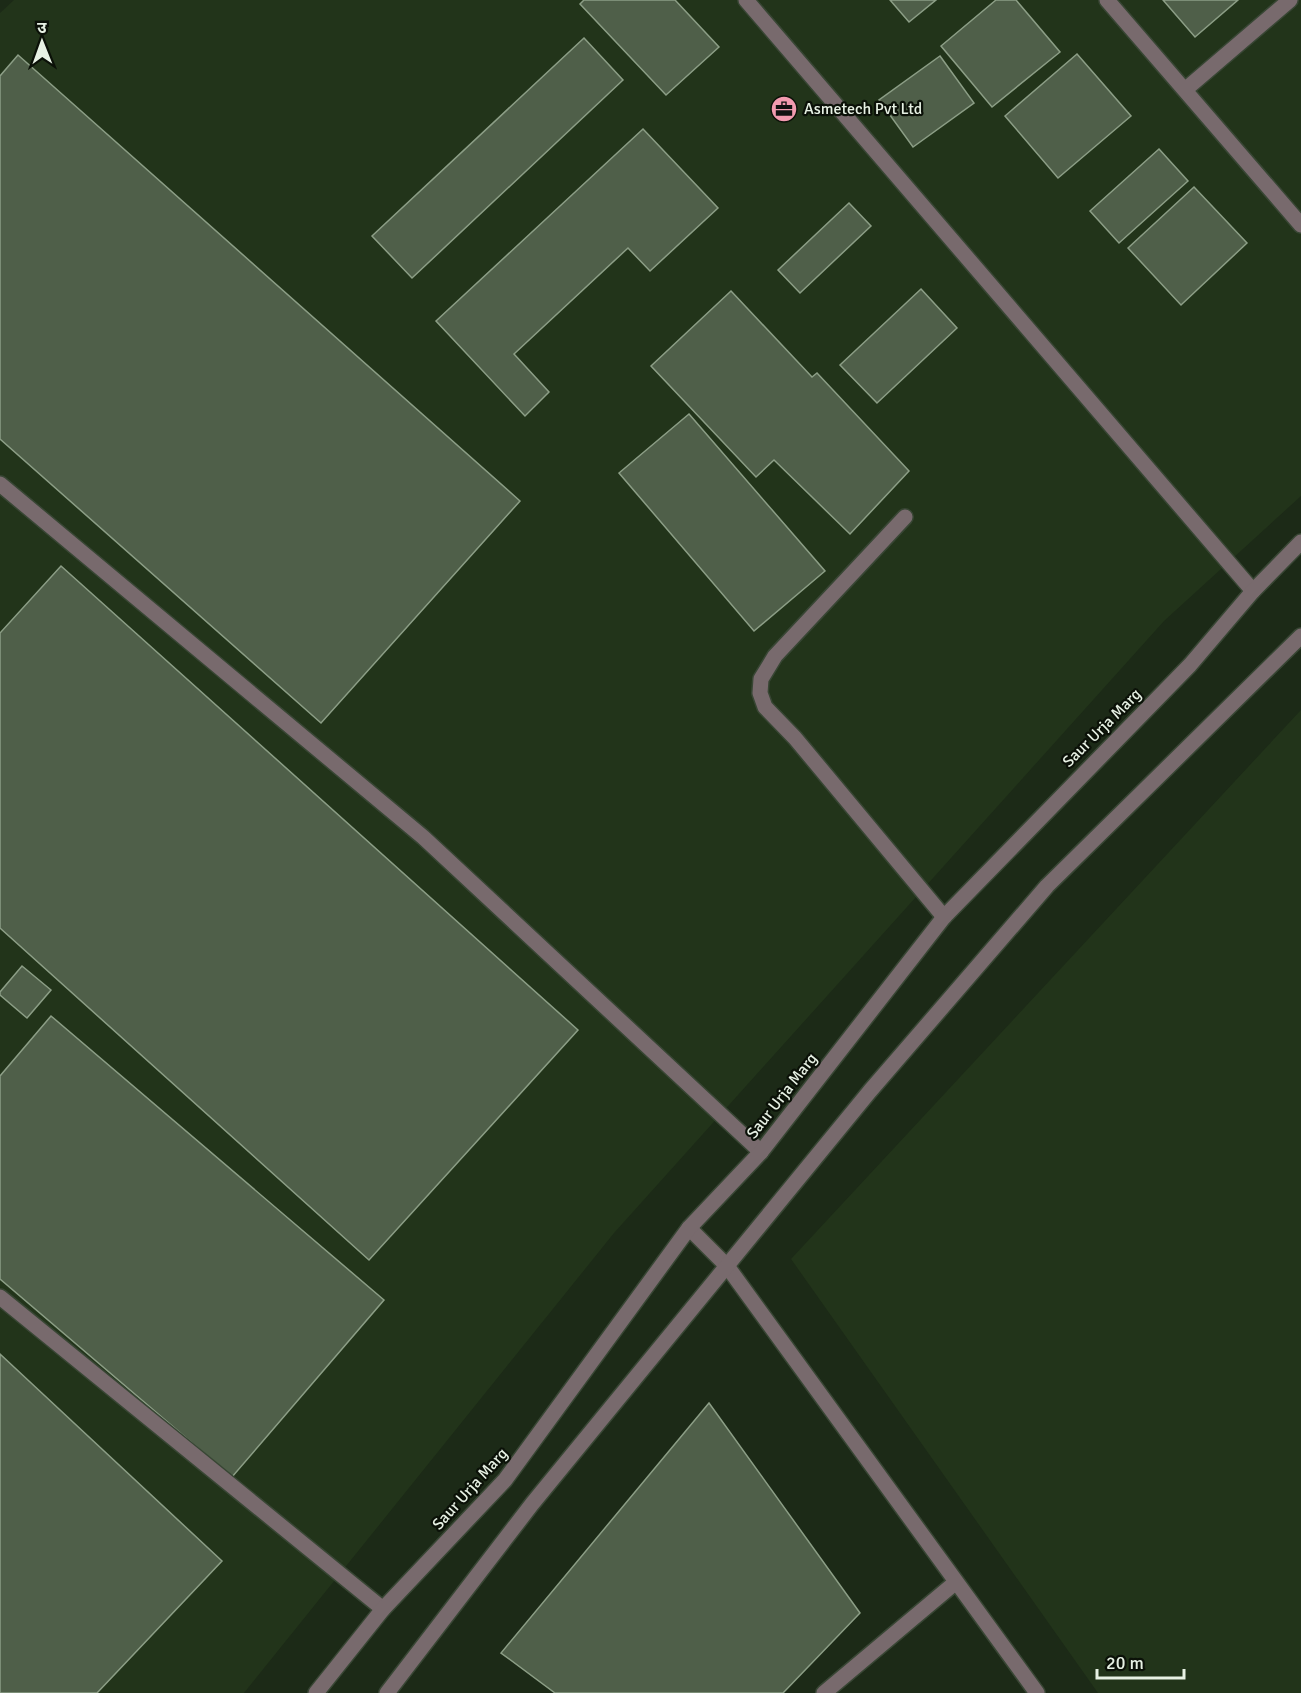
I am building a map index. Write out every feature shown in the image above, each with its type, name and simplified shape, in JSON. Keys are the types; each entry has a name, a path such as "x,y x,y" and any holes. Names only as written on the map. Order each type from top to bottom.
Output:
{"street":[{"path":"746,0 1253,591"},
{"path":"1107,0 1301,225"},
{"path":"1186,89 1290,0"},
{"path":"0,484 423,837 761,1152"},
{"path":"905,517 775,656 761,679 760,693 765,707 795,738 944,917"},
{"name":"Saur Urja Marg","path":"316,1693 383,1609 505,1480 689,1228 761,1152 944,917 1191,665 1253,591 1301,542"},
{"path":"387,1693 532,1504 870,1091 1047,886 1301,636"},
{"path":"689,1228 727,1266 1037,1693"},
{"path":"0,1297 383,1609"},
{"path":"824,1693 956,1582"}],"shaded area":[{"path":"14,0 1301,0 1301,496 1164,621 614,1233 244,1693 0,1693 0,13"},
{"path":"1301,710 1301,1693 1098,1693 791,1259"}],"building":[{"path":"584,0 675,0 719,47 666,95 580,4"},
{"path":"890,0 936,0 909,22"},
{"path":"996,0 1016,0 1060,52 992,107 941,46"},
{"path":"1163,0 1238,0 1195,37"},
{"path":"584,38 623,80 412,278 372,236"},
{"path":"1077,54 1131,116 1058,178 1005,116"},
{"path":"18,55 520,501 321,723 0,439 0,76"},
{"path":"940,56 974,103 913,147 879,100"},
{"path":"643,129 718,208 650,271 628,248 514,354 549,392 525,416 436,321"},
{"path":"1159,149 1188,181 1119,243 1090,211"},
{"path":"1194,187 1247,243 1181,305 1128,248"},
{"path":"849,203 871,226 800,293 778,270"},
{"path":"921,289 957,328 877,403 840,365"},
{"path":"731,291 812,377 817,373 909,471 850,534 774,460 756,477 651,366"},
{"path":"689,414 825,571 754,631 619,473"},
{"path":"61,566 578,1030 369,1260 0,928 0,633"},
{"path":"22,966 51,990 27,1018 0,995 0,992"},
{"path":"51,1016 384,1300 232,1477 0,1279 0,1076"},
{"path":"0,1354 222,1561 97,1693 0,1693"},
{"path":"709,1403 860,1613 783,1693 555,1693 501,1653"}],"place":[{"name":"Asmetech Pvt Ltd","path":"784,109"}]}
